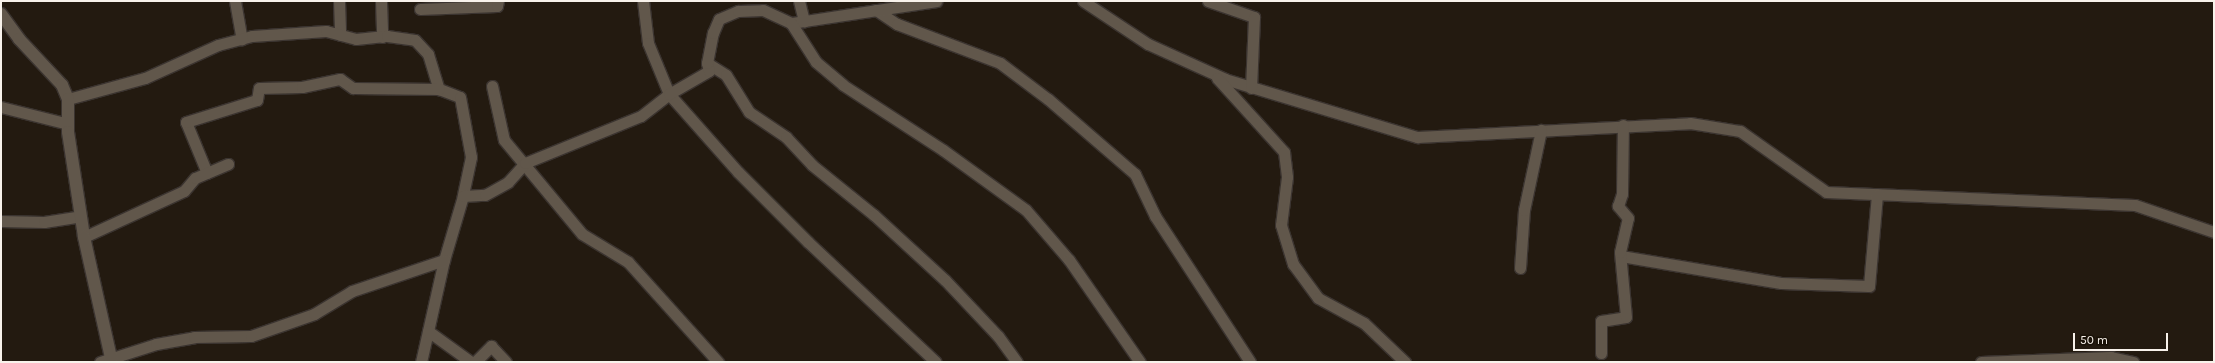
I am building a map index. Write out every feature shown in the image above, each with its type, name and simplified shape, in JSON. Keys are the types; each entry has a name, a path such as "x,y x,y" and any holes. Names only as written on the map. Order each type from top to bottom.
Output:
{"street":[{"path":"235,1 242,39"},
{"path":"339,1 340,35"},
{"path":"381,1 382,37"},
{"path":"420,9 497,6 498,1"},
{"path":"643,1 648,43 669,94 738,172 808,242 936,362"},
{"path":"799,1 804,21"},
{"path":"463,196 485,195 508,182 525,163 641,116 669,94 709,72 707,63 713,33 719,19 738,11 763,10 792,23 936,1"},
{"path":"1083,1 1148,44 1214,74 1251,88 1417,137 1623,125 1690,123 1740,131 1826,192 2134,205 2214,232"},
{"path":"1208,1 1254,17 1251,88"},
{"path":"876,10 897,24 1000,63 1048,99 1135,174 1155,216 1250,362"},
{"path":"1,14 19,39 62,85 68,99 68,124 84,237 108,360 156,344 194,337 252,336 314,314 359,289 444,260"},
{"path":"792,23 816,62 843,85 943,150 1026,210 1069,260 1140,362"},
{"path":"68,99 145,78 218,46 242,39 326,31 356,38 382,37 415,40 428,54 439,89"},
{"path":"707,63 726,75 749,112 786,137 812,165 874,215 946,280 998,336 1018,362"},
{"path":"1214,74 1284,152 1287,177 1281,225 1293,264 1318,298 1364,323 1405,362"},
{"path":"207,173 186,122 257,100 259,88 302,87 340,79 353,88 439,89 460,97 471,157 463,196 444,260 421,362"},
{"path":"492,86 504,140 525,163 582,234 628,262 718,362"},
{"path":"1,107 68,124"},
{"path":"1601,353 1601,321 1626,317 1621,256 1628,218 1618,206 1622,194 1623,125"},
{"path":"1520,268 1524,210 1541,130"},
{"path":"84,237 184,191 195,178 228,164"},
{"path":"1621,256 1780,283 1869,286 1877,194"},
{"path":"1,221 44,222 81,216"},
{"path":"428,331 471,362"},
{"path":"475,362 491,346 506,362"},
{"path":"1981,362 2111,357 2133,362"}]}
